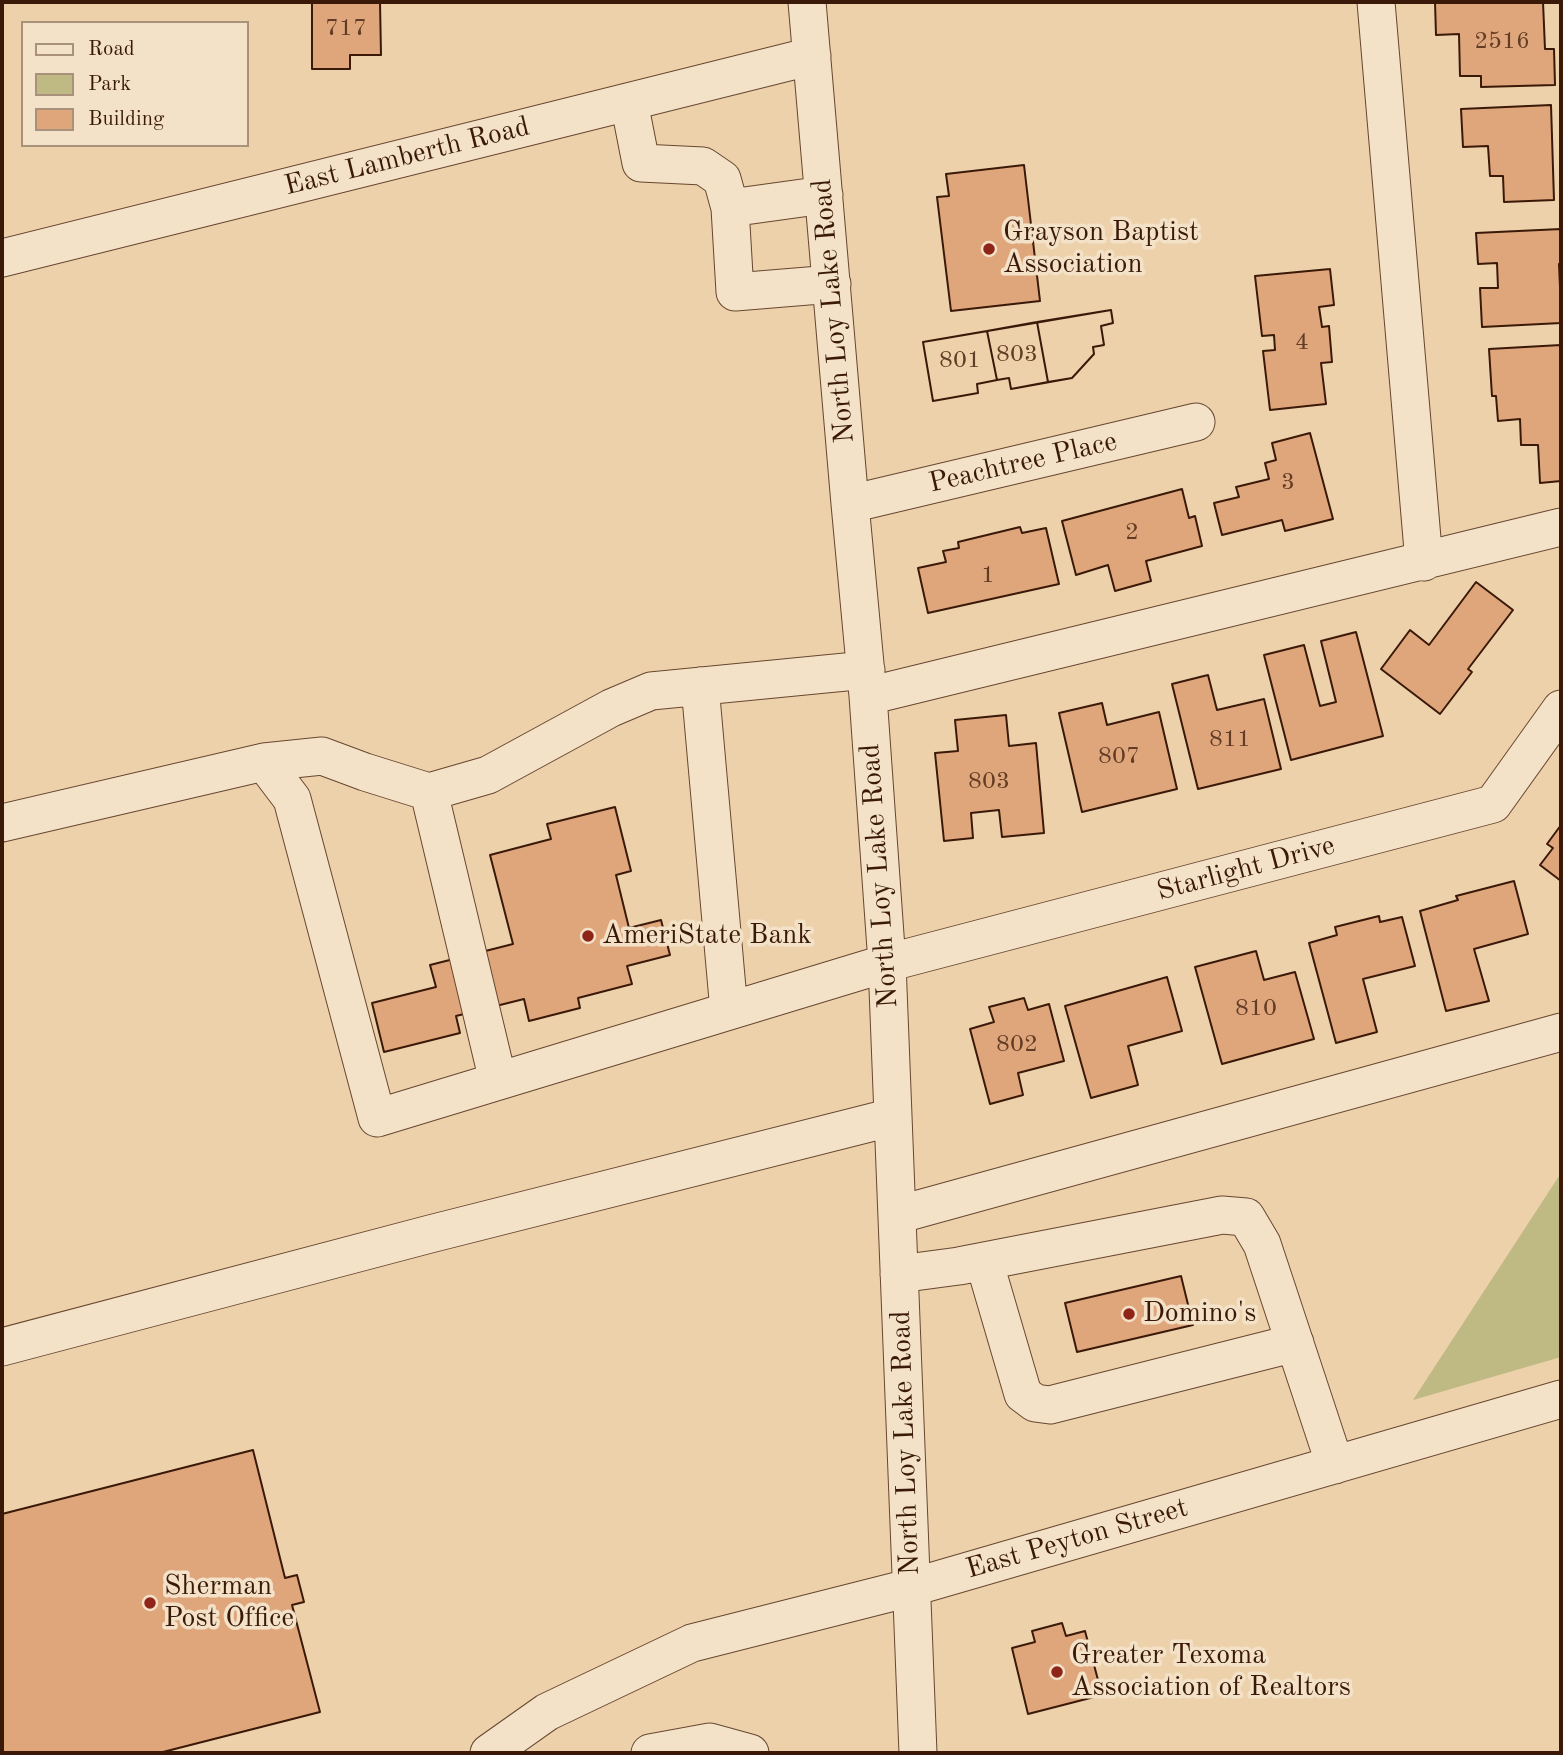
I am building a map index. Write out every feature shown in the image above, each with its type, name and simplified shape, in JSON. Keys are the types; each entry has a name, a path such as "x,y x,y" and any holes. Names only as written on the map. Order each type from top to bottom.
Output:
{"street":[{"name":"North Loy Lake Road","path":"807,2 867,683 887,963 918,1753"},
{"path":"1376,2 1423,562"},
{"name":"East Lamberth Road","path":"2,258 812,56"},
{"path":"629,102 641,163 703,166 723,178 730,208 735,292 831,284"},
{"path":"730,208 824,195"},
{"name":"Peachtree Place","path":"850,505 1196,422"},
{"path":"2,823 264,762 322,756 429,792 488,775 611,709 651,691 700,685 867,683 1423,562 1561,527"},
{"path":"700,685 729,1011"},
{"name":"Starlight Drive","path":"264,762 292,799 377,1118 887,963 1493,804 1561,709"},
{"path":"429,792 498,1082"},
{"path":"897,1215 1561,1032"},
{"path":"2,1347 430,1234 892,1117"},
{"path":"899,1274 984,1261 1222,1216 1246,1217 1262,1244 1335,1465"},
{"path":"984,1261 1023,1394 1035,1403 1050,1405 1295,1343"},
{"name":"East Peyton Street","path":"489,1753 547,1712 692,1643 913,1587 1561,1399"},
{"path":"650,1753 710,1742 750,1753"}],"green space":[{"path":"1561,1173 1561,1357 1413,1400"}],"building":[{"path":"312,2 380,2 381,55 350,55 350,69 312,69"},
{"path":"1435,2 1543,2 1545,49 1554,49 1555,85 1481,87 1481,76 1460,76 1459,34 1436,35"},
{"path":"1551,105 1554,200 1504,202 1503,176 1490,176 1488,146 1463,147 1461,109"},
{"name":"Grayson Baptist Association","path":"1024,165 1040,301 951,311 937,197 949,196 946,174"},
{"path":"1561,229 1561,323 1482,327 1480,288 1498,288 1497,263 1478,264 1476,233"},
{"path":"1330,269 1334,305 1319,307 1322,327 1329,326 1332,362 1321,363 1326,404 1270,410 1263,351 1275,350 1274,335 1262,336 1255,276"},
{"path":"1111,310 1113,323 1101,326 1104,345 1093,347 1094,354 1072,378 1011,389 1009,378 977,384 978,393 933,401 923,342"},
{"path":"1111,310 1113,323 1101,326 1104,345 1093,347 1094,354 1072,378 1048,382 1037,322"},
{"path":"1037,322 1048,382 1011,389 1009,378 997,380 987,331"},
{"path":"987,331 997,380 977,384 978,393 933,401 923,342"},
{"path":"1561,345 1561,481 1540,483 1538,445 1521,445 1520,419 1498,421 1496,396 1492,396 1489,349"},
{"path":"1310,433 1333,519 1285,531 1282,520 1222,535 1214,503 1239,497 1236,487 1269,479 1265,463 1276,460 1272,443"},
{"path":"1182,489 1189,518 1195,516 1202,546 1146,561 1151,581 1115,591 1108,565 1076,575 1062,521"},
{"path":"1020,527 1022,533 1046,528 1059,584 928,613 918,568 946,562 943,551 959,548 958,542"},
{"path":"1476,582 1513,610 1468,669 1472,672 1440,714 1381,669 1410,630 1429,645"},
{"path":"1356,632 1383,736 1291,760 1264,655 1304,645 1320,706 1336,702 1321,641"},
{"path":"1208,675 1217,710 1264,699 1281,769 1198,789 1172,684"},
{"path":"1102,703 1107,725 1159,712 1177,789 1082,812 1059,713"},
{"path":"1006,715 1009,746 1036,743 1044,833 1002,837 999,810 971,813 973,838 944,841 935,753 958,751 955,720"},
{"name":"AmeriState Bank","path":"615,807 631,871 616,875 629,928 661,920 670,955 627,966 632,984 578,998 580,1008 529,1021 524,999 456,1016 460,1033 384,1052 372,1003 436,987 430,965 513,944 490,855 551,839 547,824"},
{"path":"1561,825 1561,881 1540,865 1553,848 1547,844"},
{"path":"1514,881 1528,934 1474,949 1489,1001 1446,1011 1420,911 1458,900 1456,896"},
{"path":"1379,916 1380,922 1402,917 1415,966 1363,979 1377,1032 1336,1043 1309,943 1337,935 1335,927"},
{"path":"1256,951 1264,980 1295,972 1314,1039 1222,1064 1195,967"},
{"path":"1167,977 1182,1031 1128,1046 1138,1085 1091,1098 1065,1006"},
{"path":"1024,998 1028,1010 1049,1004 1064,1061 1018,1073 1023,1095 990,1104 970,1029 994,1022 989,1007"},
{"name":"Domino's","path":"1181,1276 1193,1325 1077,1352 1065,1303"},
{"name":"Sherman Post Office","path":"253,1450 285,1578 297,1575 304,1602 292,1605 320,1712 159,1753 2,1753 2,1514"},
{"name":"Greater Texoma Association of Realtors","path":"1062,1623 1066,1636 1085,1631 1102,1695 1028,1714 1012,1648 1035,1642 1032,1631"}],"place":[{"name":"Grayson Baptist Association","path":"989,249"},
{"name":"AmeriState Bank","path":"588,936"},
{"name":"Domino's","path":"1129,1314"},
{"name":"Sherman Post Office","path":"150,1603"},
{"name":"Greater Texoma Association of Realtors","path":"1057,1672"}]}
